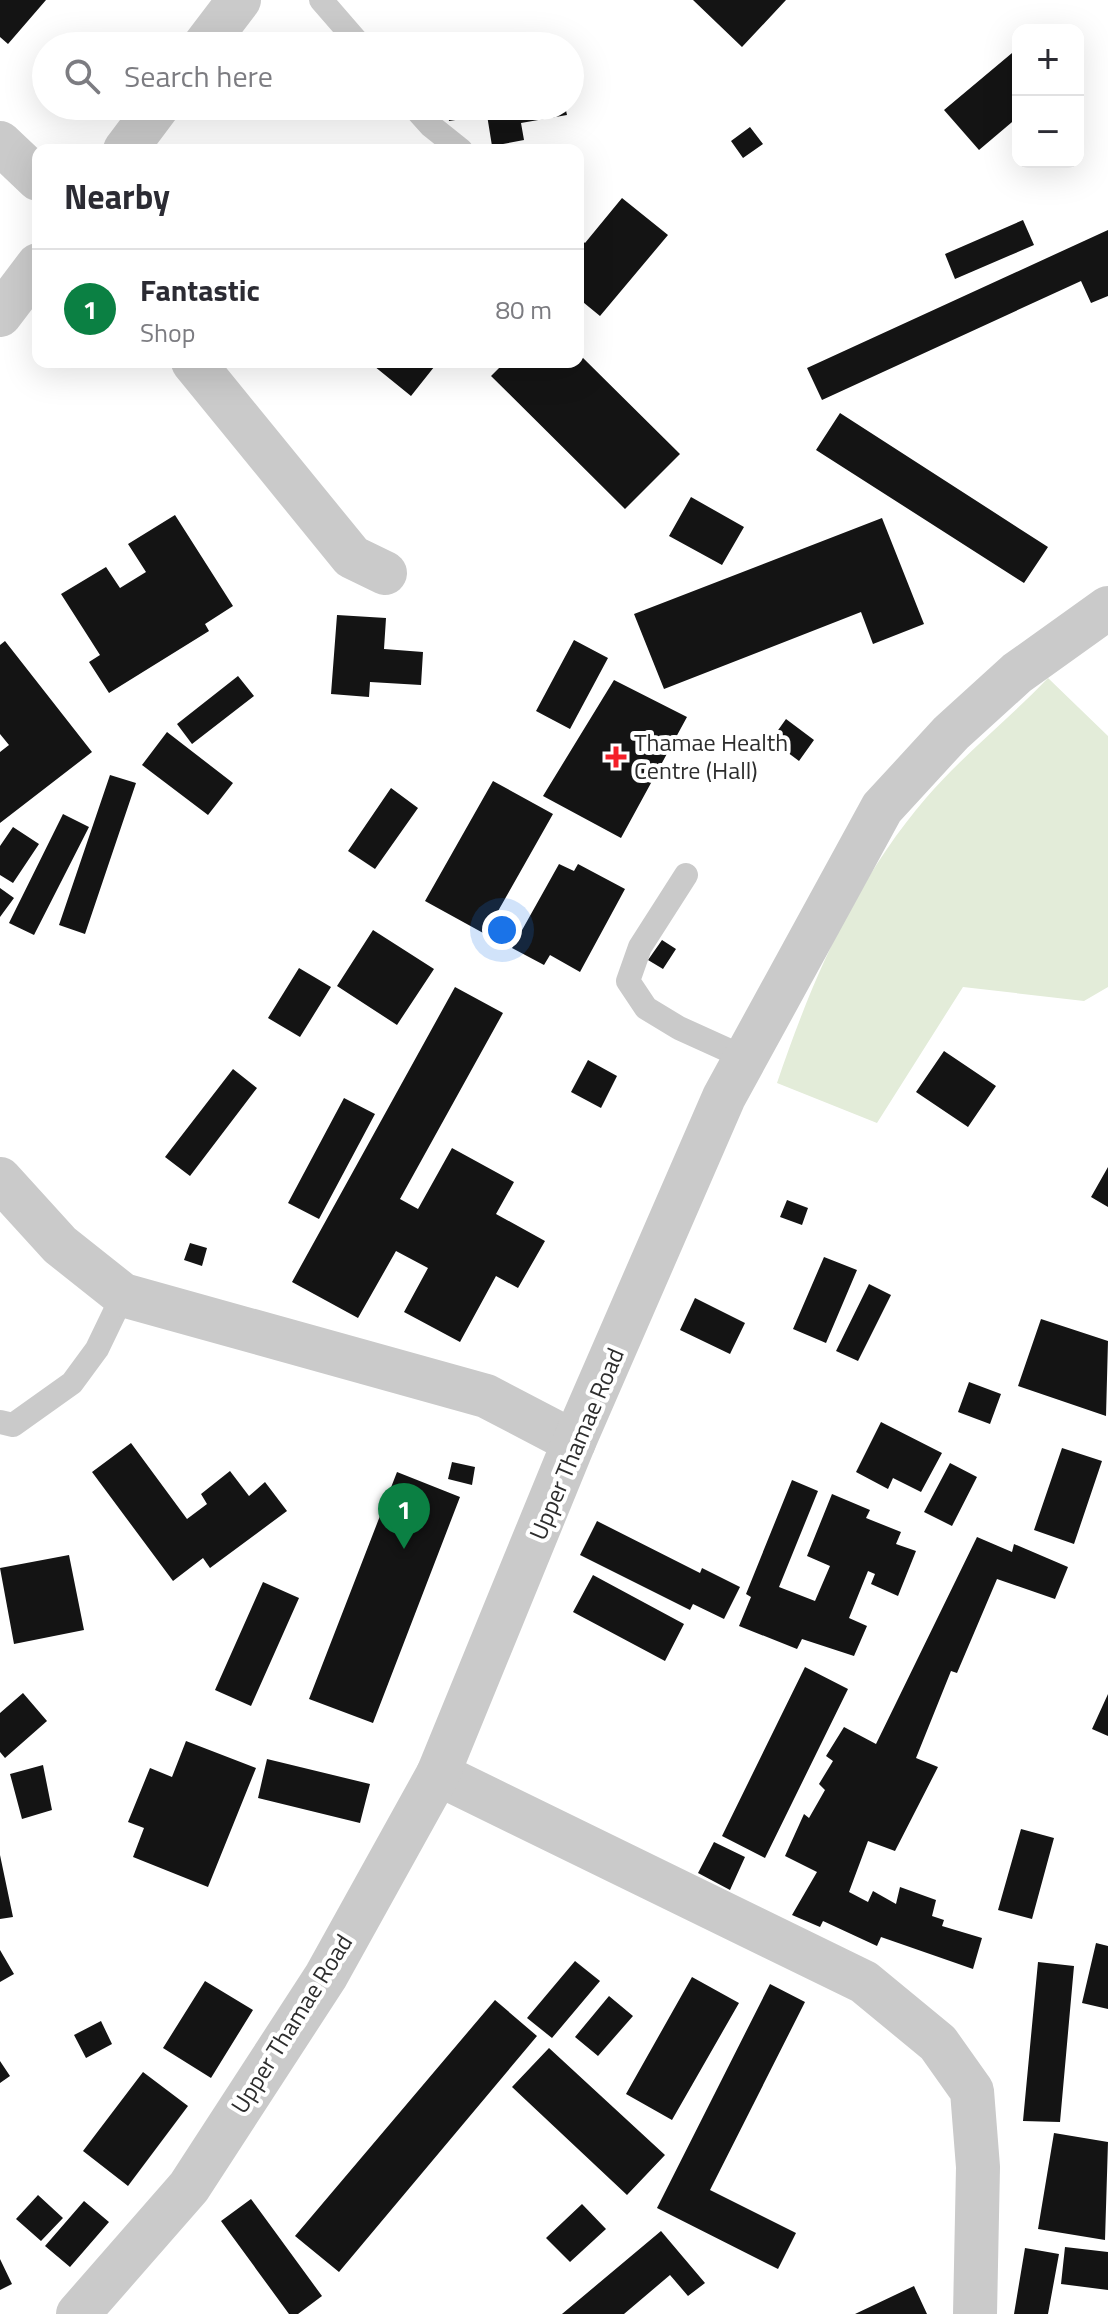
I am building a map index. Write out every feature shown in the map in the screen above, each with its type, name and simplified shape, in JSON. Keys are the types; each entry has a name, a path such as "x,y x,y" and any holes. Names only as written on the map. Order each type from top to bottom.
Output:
{"street":[{"path":"215,32 239,0"},
{"path":"130,144 148,120"},
{"path":"0,143 32,173"},
{"path":"0,315 32,273"},
{"path":"198,368 352,557 385,573"},
{"name":"Upper Thamae Road","path":"78,2314 189,2187 326,1976 438,1774 574,1442 743,1057 882,808 951,733 1017,673 1108,608"},
{"path":"0,1179 60,1245 123,1295 486,1396 574,1442"},
{"path":"438,1774 864,1982 938,2043 972,2091 978,2167 975,2314"}],"lane":[{"path":"321,0 349,32"},
{"path":"426,120 454,144"},
{"path":"686,875 640,947 628,981 646,1008 679,1028 743,1057"},
{"path":"0,1422 13,1425 72,1383 97,1349 123,1295"}],"green space":[{"path":"1048,678 1108,736 1108,987 1084,1001 963,987 877,1123 777,1083 821,970 877,863 940,782"}],"building":[{"path":"0,0 46,0 8,44 0,37"},
{"path":"693,0 786,0 742,47"},
{"path":"1012,53 1012,122 979,150 944,110"},
{"path":"488,120 538,120 521,123 524,140 492,144"},
{"path":"750,127 763,144 743,158 731,141"},
{"path":"622,198 668,235 600,316 584,303 585,243"},
{"path":"1023,220 1034,245 955,279 945,254"},
{"path":"1108,230 1108,296 1091,303 1081,281 822,400 807,368"},
{"path":"584,359 680,454 625,509 491,376 499,368 584,368"},
{"path":"376,368 433,368 411,396"},
{"path":"840,413 1048,547 1024,583 816,450"},
{"path":"691,497 744,527 722,565 669,536"},
{"path":"175,515 233,606 205,624 209,631 109,693 89,662 100,655 61,594 106,567 120,588 146,572 128,544"},
{"path":"882,518 924,624 873,644 861,612 664,689 634,614"},
{"path":"337,615 386,618 384,649 423,652 421,685 370,682 369,697 331,694"},
{"path":"574,640 608,658 570,729 536,711"},
{"path":"5,641 92,752 0,823 0,752 9,745 0,734 0,645"},
{"path":"238,676 254,696 192,744 177,724"},
{"name":"Thamae Health Centre (Hall)","path":"614,680 687,717 621,838 543,796"},
{"path":"786,719 814,740 799,761 771,740"},
{"path":"167,732 233,783 208,815 142,765"},
{"path":"110,775 136,783 85,934 59,925"},
{"path":"493,781 553,814 485,934 425,901"},
{"path":"391,788 418,808 375,869 348,851"},
{"path":"63,814 89,827 34,935 9,923"},
{"path":"13,827 39,844 13,883 0,875 0,846"},
{"path":"559,864 574,871 578,864 625,889 580,972 550,955 544,965 512,948"},
{"path":"0,888 14,898 0,917"},
{"path":"373,930 434,969 397,1025 337,986"},
{"path":"662,940 676,949 663,969 648,960"},
{"path":"299,968 331,987 300,1037 268,1018"},
{"path":"455,987 503,1013 400,1199 418,1209 452,1148 514,1182 496,1214 545,1241 518,1288 496,1276 460,1342 404,1312 428,1268 396,1251 358,1318 292,1282"},
{"path":"944,1051 996,1086 968,1127 916,1092"},
{"path":"588,1060 617,1076 601,1108 571,1092"},
{"path":"233,1069 257,1088 190,1176 165,1157"},
{"path":"344,1098 375,1114 319,1219 288,1203"},
{"path":"1108,1167 1108,1207 1091,1197"},
{"path":"787,1200 808,1208 802,1225 780,1217"},
{"path":"190,1243 207,1248 202,1266 184,1260"},
{"path":"824,1257 857,1270 826,1343 793,1329"},
{"path":"869,1284 891,1295 858,1361 836,1351"},
{"path":"695,1298 745,1323 730,1354 680,1330"},
{"path":"1041,1319 1108,1341 1106,1416 1018,1386"},
{"path":"969,1382 1001,1394 990,1424 958,1412"},
{"path":"881,1422 942,1453 921,1492 893,1478 888,1489 856,1472"},
{"path":"131,1443 187,1519 207,1504 201,1494 230,1471 249,1496 265,1482 287,1511 210,1568 203,1558 173,1581 92,1472"},
{"path":"1062,1448 1102,1461 1074,1544 1034,1530"},
{"path":"452,1462 475,1467 472,1485 448,1479"},
{"path":"950,1463 977,1477 952,1526 924,1512"},
{"path":"397,1472 460,1497 373,1723 309,1699"},
{"path":"792,1480 818,1491 779,1587 815,1601 830,1566 807,1556 832,1494 870,1510 866,1518 901,1532 896,1544 916,1551 898,1596 871,1584 875,1574 868,1571 849,1618 867,1626 854,1656 802,1639 797,1649 739,1626 751,1597 746,1594"},
{"path":"597,1521 700,1573 702,1568 740,1587 724,1619 693,1604 690,1610 580,1555"},
{"path":"977,1537 1012,1552 1014,1544 1068,1567 1055,1599 997,1579 957,1673 951,1671 916,1758 938,1767 895,1851 868,1841 849,1892 868,1902 873,1891 896,1904 900,1887 936,1900 932,1916 944,1920 942,1926 982,1938 973,1969 881,1937 877,1946 823,1921 820,1927 792,1915 817,1872 785,1856 804,1814 809,1818 825,1790 819,1784 833,1761 826,1756 844,1727 876,1744"},
{"path":"69,1555 84,1630 14,1644 0,1568"},
{"path":"593,1575 684,1624 665,1661 573,1612"},
{"path":"263,1582 299,1598 251,1706 215,1690"},
{"path":"805,1667 848,1689 765,1858 722,1836"},
{"path":"23,1693 47,1721 5,1758 0,1752 0,1713"},
{"path":"1108,1694 1108,1736 1092,1729"},
{"path":"186,1741 256,1768 208,1887 133,1857 144,1828 128,1822 150,1768 172,1777"},
{"path":"267,1759 370,1784 360,1823 258,1798"},
{"path":"43,1765 52,1810 22,1819 10,1774"},
{"path":"1021,1829 1054,1838 1032,1919 998,1910"},
{"path":"714,1842 745,1857 730,1890 698,1873"},
{"path":"0,1855 13,1917 0,1919"},
{"path":"1096,1943 1108,1946 1108,2009 1082,2003"},
{"path":"0,1950 14,1974 0,1982"},
{"path":"575,1961 600,1981 552,2038 527,2018"},
{"path":"1038,1962 1074,1966 1060,2122 1023,2121"},
{"path":"692,1977 739,2003 672,2120 626,2094"},
{"path":"205,1981 253,2010 211,2078 163,2048"},
{"path":"770,1984 805,2002 710,2190 796,2233 778,2269 657,2208"},
{"path":"609,1996 633,2016 598,2056 575,2037"},
{"path":"495,2000 537,2036 339,2272 295,2236"},
{"path":"101,2021 112,2044 86,2058 74,2035"},
{"path":"549,2048 665,2155 627,2195 512,2087"},
{"path":"0,2061 10,2076 0,2083"},
{"path":"143,2072 188,2106 128,2186 83,2151"},
{"path":"1054,2133 1108,2142 1105,2240 1038,2229"},
{"path":"38,2195 63,2218 41,2241 16,2219"},
{"path":"251,2199 322,2296 298,2314 289,2314 221,2221"},
{"path":"84,2201 109,2222 70,2267 45,2246"},
{"path":"582,2204 606,2229 570,2262 546,2238"},
{"path":"661,2231 705,2283 688,2296 670,2275 624,2314 562,2314"},
{"path":"1065,2247 1108,2252 1108,2290 1061,2284"},
{"path":"1025,2248 1059,2254 1048,2314 1014,2314"},
{"path":"0,2259 12,2284 0,2290"},
{"path":"914,2286 927,2314 855,2314"}],"place":[{"name":"Thamae Health Centre (Hall)","path":"616,757"},
{"name":"Fantastic","path":"404,1549"}]}
